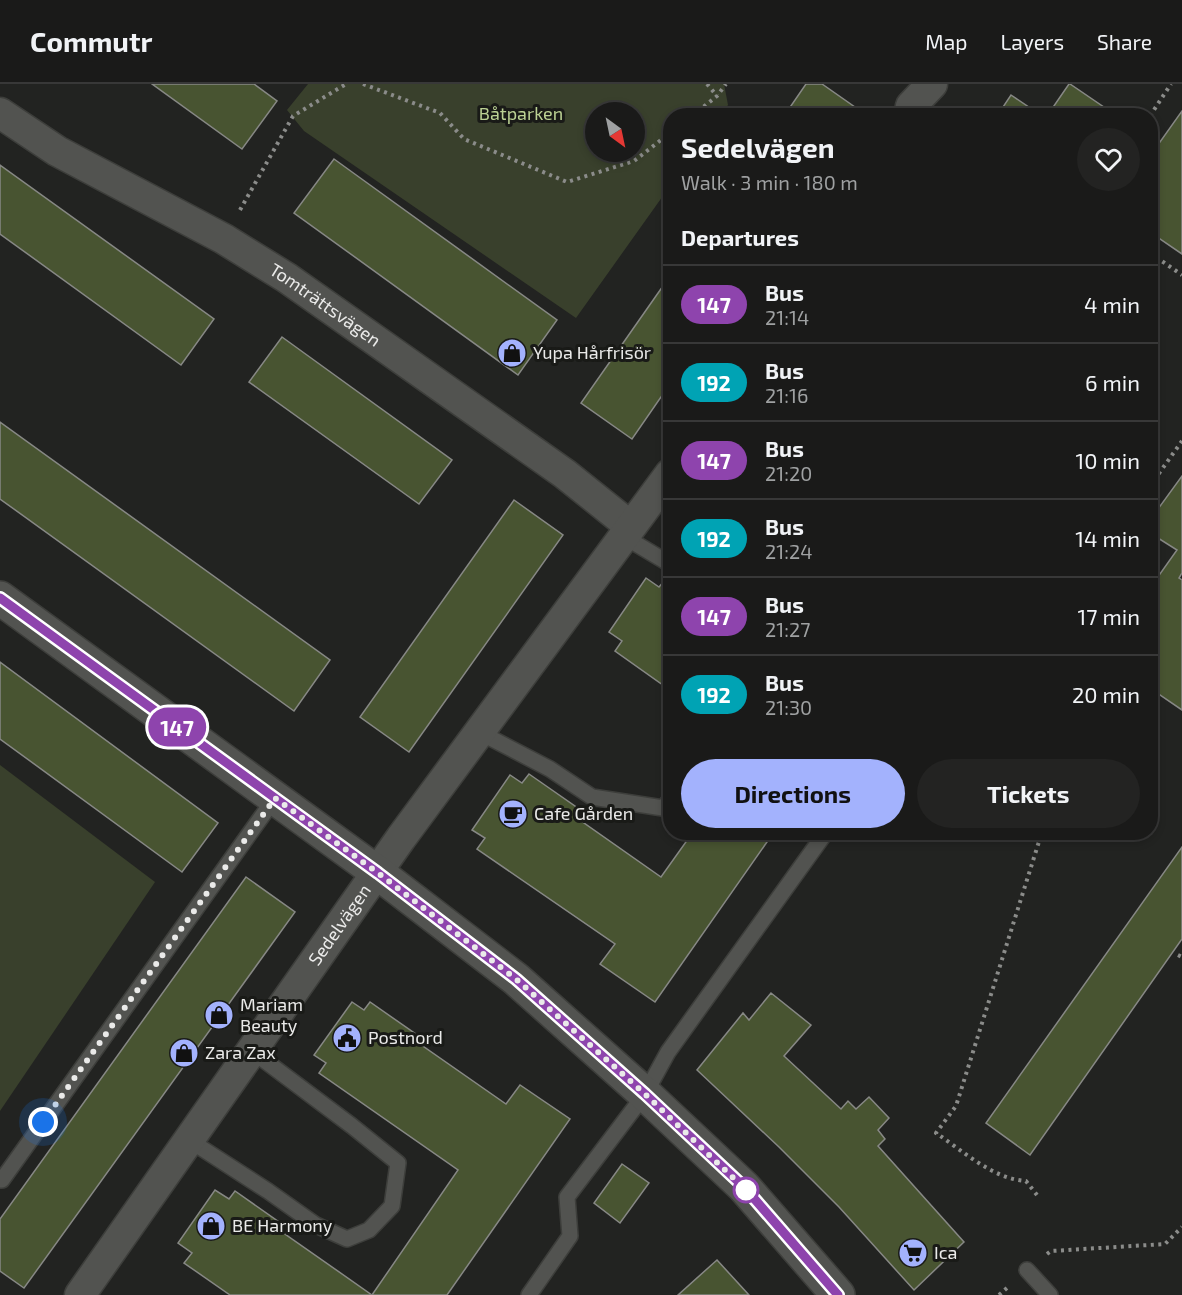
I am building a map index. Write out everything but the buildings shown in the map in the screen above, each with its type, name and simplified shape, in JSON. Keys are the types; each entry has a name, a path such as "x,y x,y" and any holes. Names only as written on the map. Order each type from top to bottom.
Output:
{"street":[{"path":"907,102 932,84"},
{"name":"Tomträttsvägen","path":"0,113 57,151 224,239 287,278 565,474 627,531"},
{"name":"Sedelvägen","path":"80,1295 479,732 663,483"},
{"path":"0,598 378,873 516,979 645,1094 744,1187 838,1295"}],"lane":[{"path":"627,531 663,559"},
{"path":"479,732 549,769 592,797 663,808"},
{"path":"0,1180 275,798"},
{"path":"529,1295 570,1236 567,1197 645,1094 668,1052 820,840"},
{"path":"189,1140 268,1191 315,1225 347,1239 369,1230 392,1206 398,1163 252,1051"},
{"path":"1027,1270 1050,1295"}],"path":[{"path":"224,239 293,116 346,84"},
{"path":"363,84 440,113 464,139 567,182 634,161 663,138"},
{"path":"707,84 717,96"},
{"path":"702,108 717,96 726,84"},
{"path":"1155,108 1171,84"},
{"path":"1158,258 1182,275"},
{"path":"1158,475 1182,441"},
{"path":"1037,1195 1026,1181 1013,1180 993,1172 936,1133 956,1106 1039,840"},
{"path":"999,1295 1052,1251 1165,1244 1182,1227"}],"green space":[{"name":"Båtparken","path":"308,84 724,84 728,105 726,108 663,108 663,196 576,318 304,131 287,110"},
{"path":"0,765 155,882 0,1111"}],"bus line":[{"name":"147","path":"0,598 378,873 516,979 645,1094 744,1187 838,1295"}],"place":[{"name":"Yupa Hårfrisör","path":"512,353"},
{"name":"Cafe Gården","path":"513,814"},
{"name":"Mariam Beauty","path":"219,1015"},
{"name":"Postnord","path":"347,1038"},
{"name":"Zara Zax","path":"184,1053"},
{"name":"BE Harmony","path":"211,1226"},
{"name":"Ica","path":"913,1253"}],"route":[{"path":"43,1122 275,798 378,873 516,979 645,1094 746,1190"}]}
